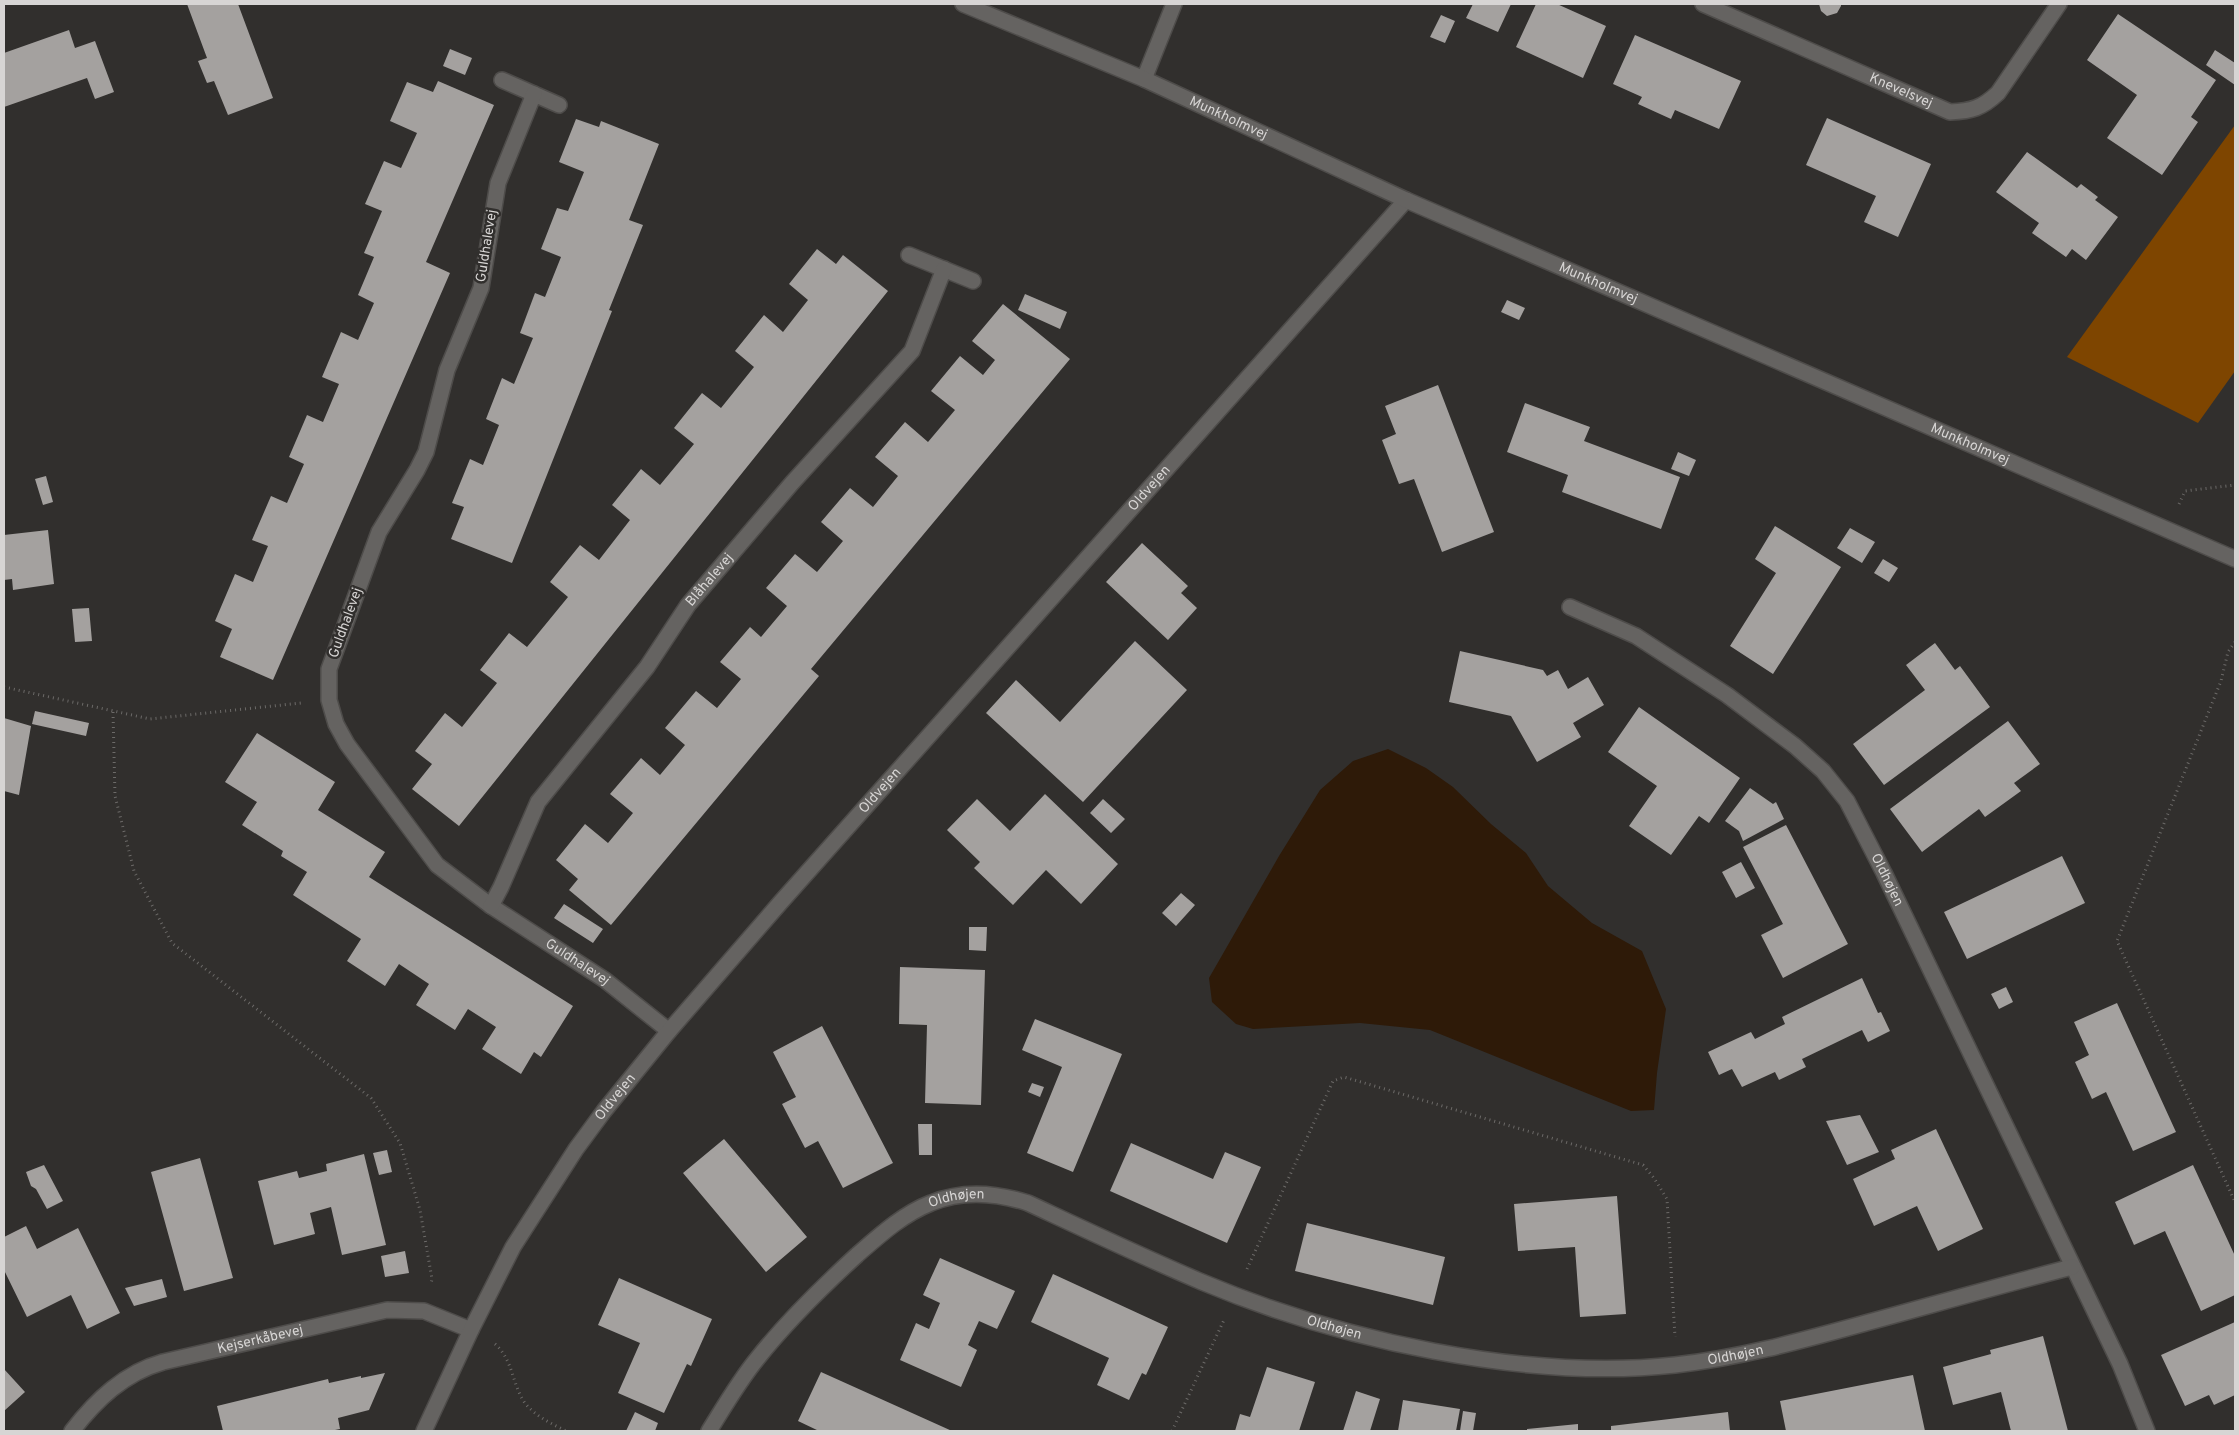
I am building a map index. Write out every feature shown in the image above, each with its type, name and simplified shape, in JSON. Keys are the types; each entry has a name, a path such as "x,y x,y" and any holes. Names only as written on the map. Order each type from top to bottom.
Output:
{"street":[{"name":"Munkholmvej","path":"963,4 1144,79 1406,200 2235,560"},
{"path":"1144,79 1174,4"},
{"name":"Knevelsvej","path":"1703,4 1950,112 1968,111 1985,105 1998,94 2059,4"},
{"path":"502,80 559,105"},
{"name":"Guldhalevej","path":"534,94 498,183 481,288 447,370 426,452 379,532 329,669 329,700 336,724 347,744 434,861 491,906 605,980 669,1031"},
{"name":"Oldvejen","path":"424,1431 471,1330 513,1247 560,1173 604,1111 669,1031 780,903 1406,200"},
{"path":"909,255 973,281"},
{"name":"Blåhalevej","path":"491,906 502,887 538,802 647,667 688,605 792,483 912,351 944,269"},
{"name":"Oldhøjen","path":"1570,607 1636,636 1734,700 1795,746 1823,771 1847,801 1892,888 2120,1364 2147,1431"},
{"name":"Oldhøjen","path":"709,1431 756,1360 784,1327 834,1276 901,1219 933,1202 950,1197 982,1194 1013,1198 1235,1295 1352,1332 1480,1358 1594,1368 1676,1365 1771,1349 2072,1267"},
{"name":"Kejserkåbevej","path":"72,1431 112,1388 124,1379 150,1366 387,1310 424,1311 471,1330"}],"path":[{"path":"2165,530 2186,491 2235,485"},
{"path":"2235,642 2228,652 2221,681 2117,941 2235,1202"},
{"path":"4,687 150,719 329,700"},
{"path":"113,712 116,796 134,871 172,942 371,1098 400,1142 420,1210 432,1279 424,1311"},
{"path":"1172,1431 1333,1082 1344,1077 1643,1165 1667,1199 1676,1365"},
{"path":"471,1330 501,1351 526,1404 544,1419 566,1431"}],"shaded area":[{"path":"2235,125 2235,371 2198,423 2067,357"},
{"path":"1388,749 1426,768 1453,787 1491,824 1526,853 1548,886 1592,923 1642,951 1666,1009 1654,1110 1631,1111 1430,1030 1360,1023 1253,1029 1236,1024 1212,1002 1209,978 1279,856 1320,790 1353,761"}],"building":[{"path":"187,4 238,4 273,98 228,115 214,81 207,83 198,61 207,58"},
{"path":"1473,4 1511,4 1498,32 1466,18"},
{"path":"1536,4 1557,4 1606,26 1583,78 1516,47"},
{"path":"1819,4 1841,4 1841,6 1837,13 1827,16 1821,11"},
{"path":"2118,14 2216,80 2191,117 2198,122 2162,175 2107,138 2137,95 2087,60"},
{"path":"1441,15 1455,21 1445,43 1430,37"},
{"path":"69,30 75,48 95,41 114,92 95,99 87,78 4,107 4,53"},
{"path":"1635,35 1741,81 1719,129 1675,110 1671,119 1638,104 1642,97 1613,84"},
{"path":"450,49 472,58 465,75 443,66"},
{"path":"2215,50 2235,63 2235,85 2206,65"},
{"path":"438,81 494,105 426,262 450,273 273,680 220,657 232,629 215,621 235,574 253,582 268,546 252,540 271,496 287,503 304,464 289,457 307,415 323,422 339,384 322,377 341,332 358,340 374,303 358,295 374,257 364,253 382,211 365,204 384,161 401,168 417,133 390,121 407,82 433,92"},
{"path":"1827,118 1931,164 1898,237 1864,222 1876,196 1806,165"},
{"path":"576,119 599,127 601,121 659,144 629,220 643,225 609,310 612,311 512,563 451,539 464,507 452,503 470,459 483,465 499,425 486,419 502,378 514,384 533,338 520,333 535,293 545,297 561,257 541,249 557,208 568,211 584,172 559,162"},
{"path":"2027,152 2077,188 2081,184 2098,197 2095,200 2118,217 2086,260 2072,249 2066,257 2032,233 2039,223 1996,192"},
{"path":"817,249 836,264 843,255 888,291 459,826 412,789 432,764 415,751 445,713 462,727 497,683 480,670 509,633 527,647 568,597 550,582 580,545 599,560 630,520 612,505 641,469 660,485 694,444 674,428 702,393 721,408 754,367 735,351 764,315 783,332 808,300 789,284"},
{"path":"1025,294 1067,312 1060,329 1018,310"},
{"path":"1507,300 1525,308 1519,320 1501,312"},
{"path":"1003,304 1070,359 811,669 819,676 611,925 569,890 578,879 556,860 585,824 608,843 633,813 610,794 641,758 660,775 685,745 665,728 696,691 717,708 741,679 720,662 750,627 761,637 787,606 766,588 795,554 817,572 843,541 821,522 850,488 873,507 898,476 875,457 905,422 928,442 955,410 931,391 960,356 983,375 995,360 972,341"},
{"path":"1438,385 1494,532 1442,552 1414,479 1399,484 1382,440 1396,434 1385,406"},
{"path":"1525,403 1590,427 1584,441 1680,477 1661,529 1562,492 1568,475 1507,452"},
{"path":"1678,452 1696,460 1689,476 1671,469"},
{"path":"46,476 53,502 43,505 35,479"},
{"path":"1775,526 1841,567 1773,674 1730,646 1776,573 1755,559"},
{"path":"1850,528 1875,542 1862,563 1837,548"},
{"path":"48,530 54,584 13,590 12,579 4,580 4,535"},
{"path":"1142,543 1188,586 1181,593 1197,608 1168,640 1106,582"},
{"path":"1883,559 1898,568 1889,582 1874,573"},
{"path":"89,608 92,641 75,642 72,609"},
{"path":"1135,641 1187,690 1083,802 986,713 1016,680 1060,722"},
{"path":"1935,643 1955,670 1960,666 1990,707 1884,785 1853,744 1925,690 1906,665"},
{"path":"1460,651 1543,670 1547,676 1558,670 1568,689 1588,677 1604,705 1573,723 1581,737 1537,762 1511,716 1449,702"},
{"path":"1639,707 1740,778 1709,823 1699,816 1671,855 1629,826 1657,786 1608,752"},
{"path":"35,711 89,723 86,736 32,724"},
{"path":"4,718 31,726 19,795 4,791"},
{"path":"2008,721 2040,764 2014,783 2021,791 1985,817 1979,809 1922,852 1890,809"},
{"path":"257,733 335,782 318,810 385,852 369,877 573,1006 541,1057 534,1052 521,1074 482,1049 496,1027 468,1009 455,1030 416,1005 429,984 399,964 385,986 347,961 361,939 293,895 307,872 281,856 283,851 242,825 257,802 225,782"},
{"path":"1750,788 1773,804 1776,802 1784,819 1743,841 1739,831 1725,821"},
{"path":"1045,794 1118,864 1081,904 1046,870 1013,905 974,868 980,862 947,830 977,799 1010,831"},
{"path":"1103,799 1125,819 1111,833 1090,813"},
{"path":"1786,825 1848,944 1783,978 1761,935 1783,924 1743,847"},
{"path":"2062,856 2085,903 1967,959 1944,912"},
{"path":"1741,862 1755,888 1736,898 1722,872"},
{"path":"1181,893 1195,905 1176,926 1162,913"},
{"path":"564,904 603,929 593,943 554,918"},
{"path":"969,927 987,927 986,951 969,950"},
{"path":"900,967 985,970 981,1105 925,1103 927,1025 899,1024"},
{"path":"1862,978 1878,1013 1881,1012 1890,1031 1868,1042 1862,1030 1802,1059 1806,1067 1779,1080 1775,1072 1742,1087 1732,1069 1719,1075 1708,1052 1751,1032 1755,1039 1785,1024 1782,1017"},
{"path":"2006,987 2013,1002 1999,1009 1991,994"},
{"path":"2117,1003 2176,1132 2133,1151 2106,1092 2092,1099 2075,1062 2089,1055 2074,1022"},
{"path":"1035,1019 1122,1054 1073,1172 1027,1153 1062,1067 1022,1050"},
{"path":"822,1026 893,1163 843,1188 818,1141 805,1148 782,1104 796,1097 773,1052"},
{"path":"1032,1083 1044,1087 1040,1097 1028,1092"},
{"path":"1860,1115 1879,1152 1847,1165 1826,1121"},
{"path":"918,1124 932,1124 932,1155 919,1155"},
{"path":"1936,1129 1983,1229 1938,1251 1917,1206 1874,1226 1853,1179 1895,1159 1891,1150"},
{"path":"724,1139 807,1237 766,1272 683,1173"},
{"path":"1131,1143 1213,1179 1225,1152 1261,1167 1227,1243 1110,1191"},
{"path":"387,1150 392,1172 379,1175 373,1153"},
{"path":"364,1154 386,1245 342,1255 331,1207 310,1213 315,1234 274,1245 258,1181 297,1171 299,1178 327,1171 326,1164"},
{"path":"200,1158 233,1278 184,1291 151,1172"},
{"path":"44,1165 63,1201 47,1209 36,1189 31,1186 26,1172"},
{"path":"2193,1165 2235,1256 2235,1295 2201,1311 2165,1231 2134,1245 2115,1202"},
{"path":"1617,1196 1626,1314 1580,1317 1575,1247 1518,1251 1514,1204"},
{"path":"1307,1223 1445,1257 1433,1305 1295,1271"},
{"path":"26,1226 37,1249 78,1228 120,1313 87,1329 71,1295 27,1317 4,1270 4,1237"},
{"path":"405,1251 409,1273 385,1277 381,1256"},
{"path":"940,1258 1015,1291 997,1329 979,1321 968,1345 977,1350 961,1387 900,1360 916,1323 929,1329 940,1303 923,1295"},
{"path":"1053,1274 1168,1327 1146,1375 1142,1373 1129,1400 1097,1385 1109,1358 1031,1322"},
{"path":"619,1278 712,1319 691,1366 687,1364 664,1413 618,1393 640,1343 598,1325"},
{"path":"162,1279 167,1297 134,1306 125,1288"},
{"path":"2235,1322 2235,1395 2214,1405 2209,1395 2185,1406 2161,1355"},
{"path":"2043,1336 2068,1431 2011,1431 2001,1392 1953,1405 1943,1367 1991,1354 1990,1350"},
{"path":"1267,1367 1315,1382 1299,1431 1235,1431 1240,1414 1250,1417"},
{"path":"4,1369 25,1392 4,1411"},
{"path":"821,1372 952,1431 819,1431 798,1421"},
{"path":"385,1373 369,1410 338,1418 340,1429 330,1431 223,1431 217,1406 328,1379 329,1383"},
{"path":"1913,1375 1925,1431 1786,1431 1780,1401"},
{"path":"1356,1391 1380,1399 1370,1431 1343,1431"},
{"path":"1403,1400 1460,1409 1456,1431 1398,1431"},
{"path":"1463,1411 1476,1413 1473,1431 1460,1431"},
{"path":"635,1412 658,1423 655,1431 626,1431"},
{"path":"1728,1412 1730,1431 1611,1431 1611,1426"},
{"path":"1578,1424 1578,1431 1527,1431 1527,1429"}]}
